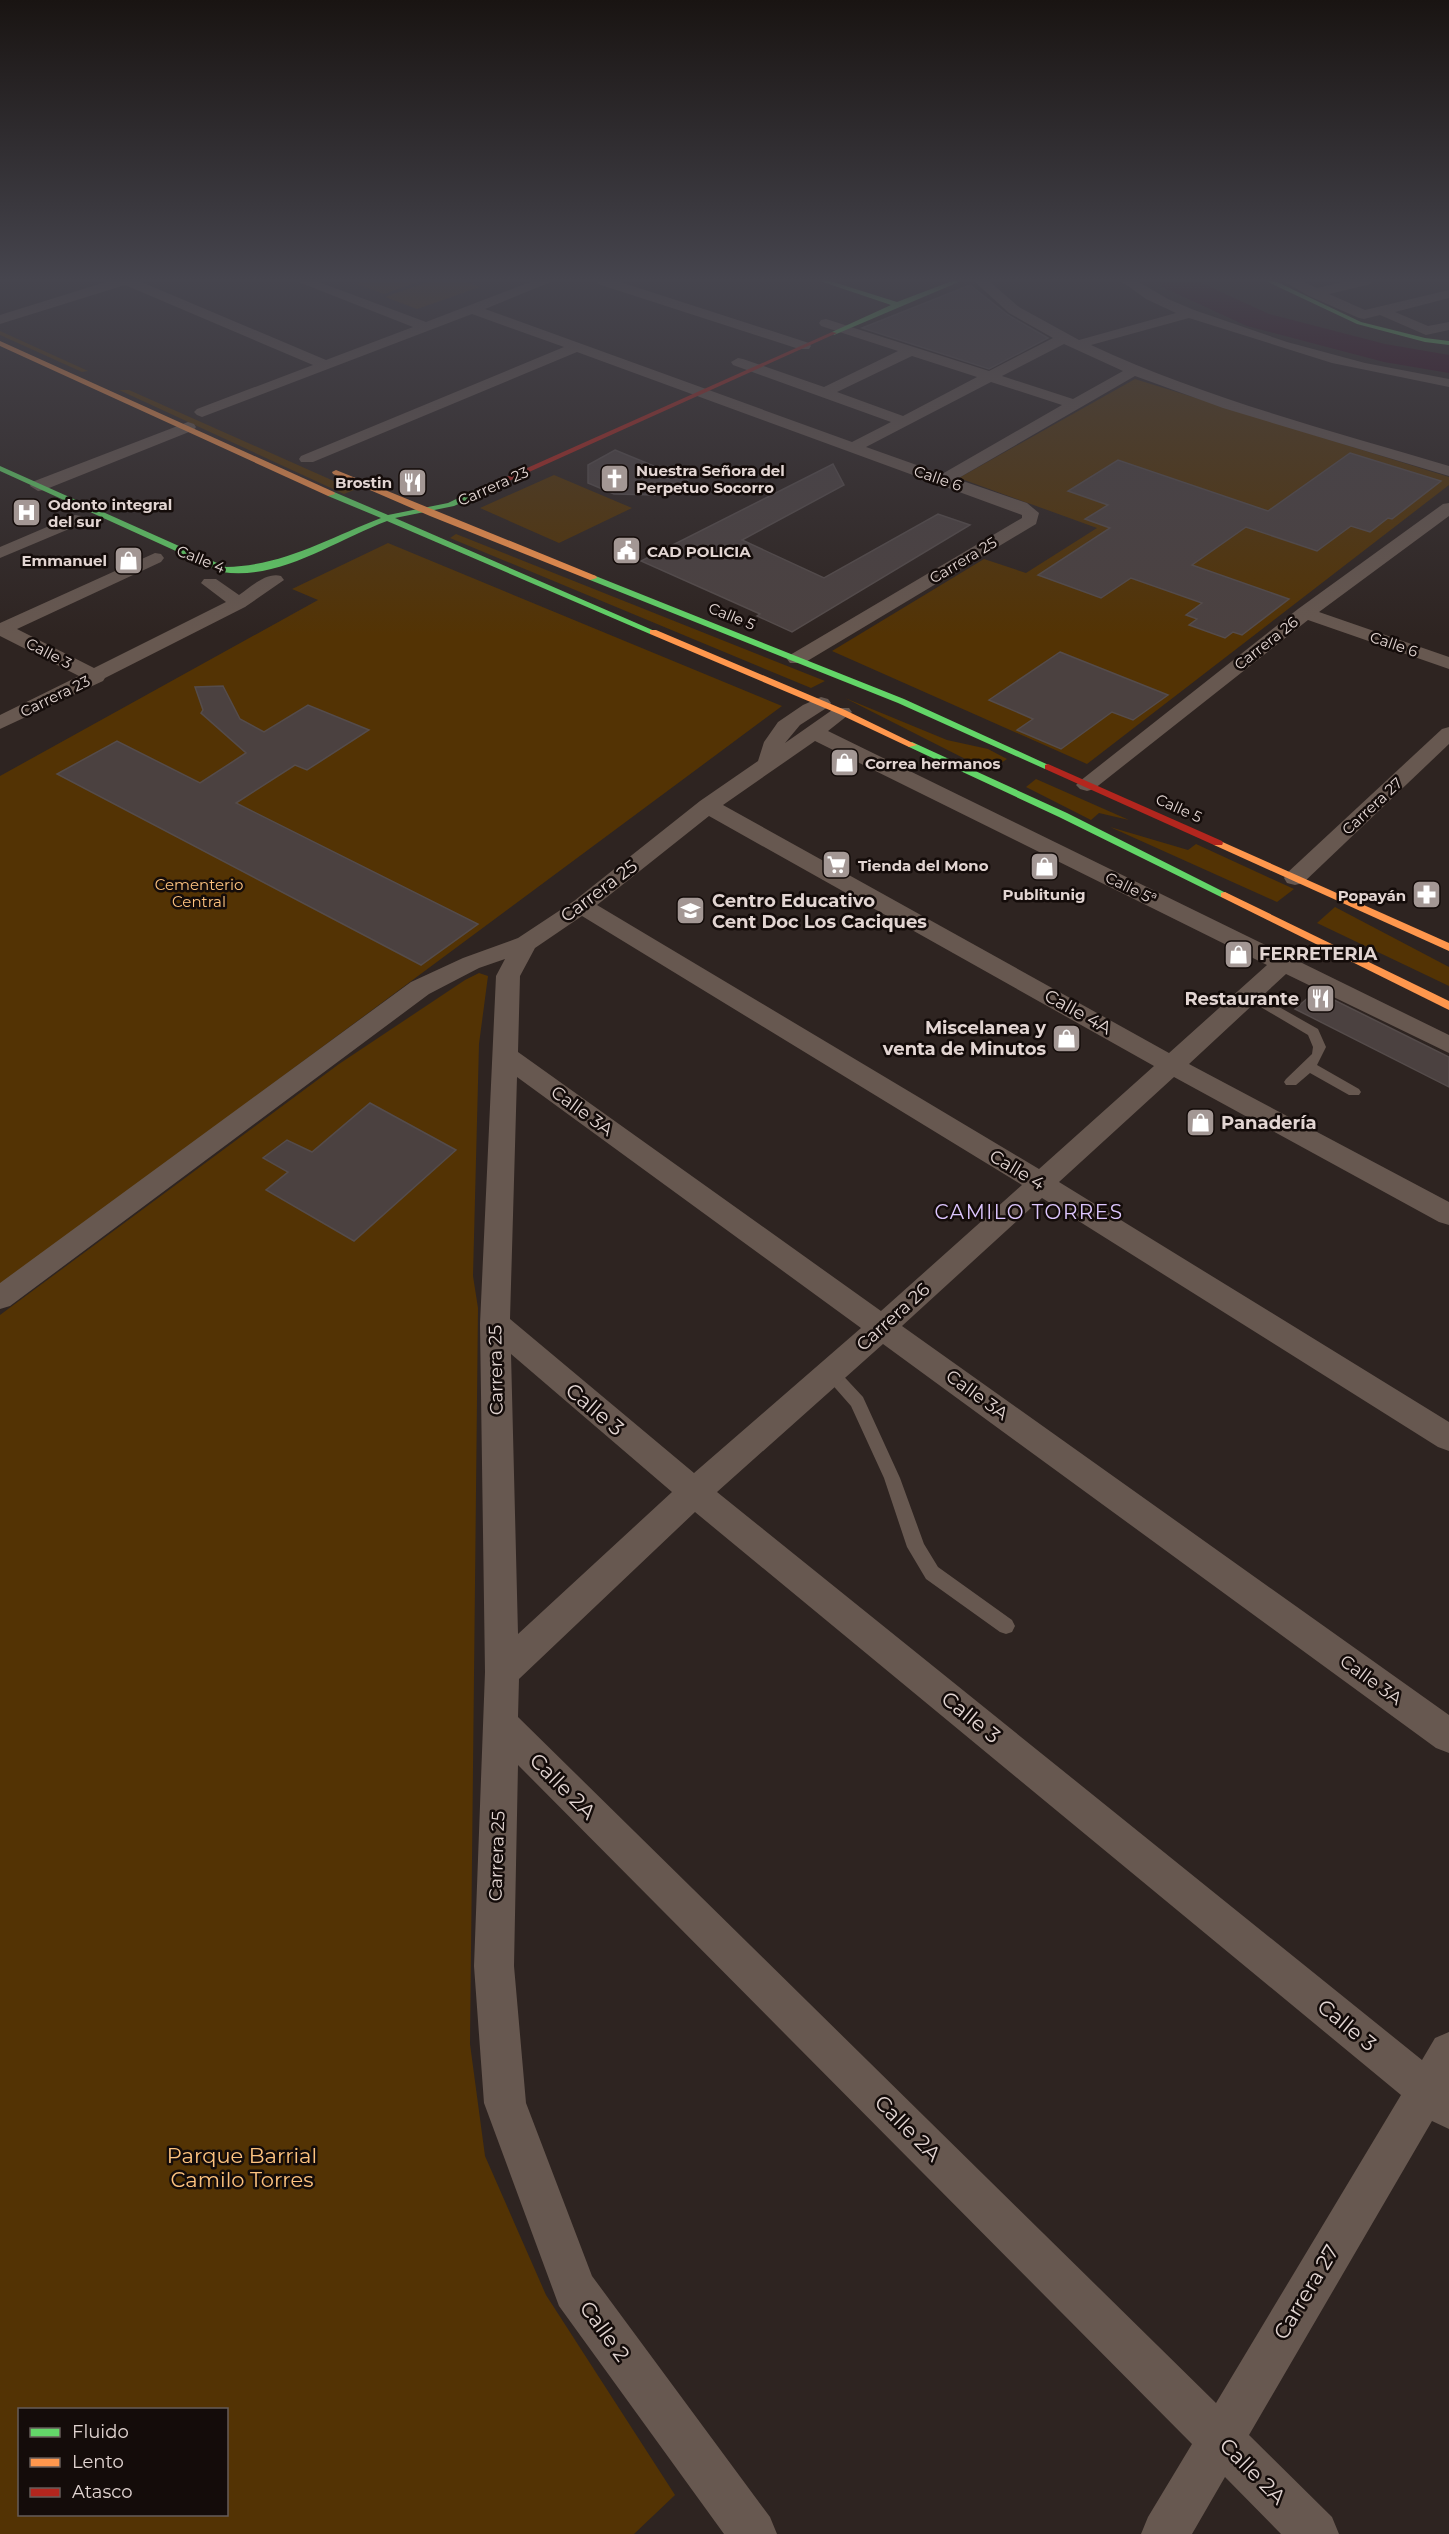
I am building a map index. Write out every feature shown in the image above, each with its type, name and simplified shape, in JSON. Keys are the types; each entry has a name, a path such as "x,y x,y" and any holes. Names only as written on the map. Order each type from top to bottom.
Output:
{"main road":[{"path":"126,399 386,519 829,694 842,712 1271,916 1449,1006"},
{"name":"Carrera 23","path":"480,475 653,399"},
{"name":"Carrera 23","path":"239,586 264,569 420,507 446,506 689,399"},
{"path":"197,410 223,422"},
{"name":"Calle 5","path":"302,457 901,701 1449,947"},
{"name":"Calle 4","path":"0,468 225,570 239,586"},
{"name":"Carrera 23","path":"420,507 428,499 438,494"},
{"path":"54,510 80,522"},
{"path":"400,537 447,553 488,561"},
{"name":"Carrera 23","path":"275,580 359,542 374,538"},
{"name":"Calle 4","path":"135,548 159,560"},
{"path":"829,694 845,688 901,701"},
{"path":"1020,795 1017,785 1027,775 1054,770"},
{"path":"1305,882 1317,895 1316,903"},
{"path":"1271,916 1299,915"}],"street":[{"path":"197,410 228,399"},
{"path":"302,457 446,399"},
{"name":"Calle 6","path":"720,399 1021,507 1031,513"},
{"path":"842,399 906,422"},
{"path":"853,448 949,399"},
{"path":"1056,399 1073,405"},
{"path":"943,480 1083,399"},
{"path":"1213,399 1449,471"},
{"path":"38,486 188,427"},
{"name":"Carrera 26","path":"1087,784 1305,613 1449,508"},
{"name":"Carrera 25","path":"796,659 1030,520 1031,513"},
{"path":"0,553 80,522"},
{"path":"1,630 159,560"},
{"path":"202,580 239,586"},
{"name":"Carrera 23","path":"0,723 96,677 239,586 275,580"},
{"name":"Calle 6","path":"1305,613 1449,663"},
{"name":"Calle 3","path":"1,630 96,677"},
{"path":"768,764 771,746 781,730 829,694"},
{"name":"Carrera 25","path":"505,2103 494,1966 502,1672 495,1324 508,976 526,943 582,906 708,806 842,712"},
{"name":"Calle 5ª","path":"813,732 1449,1045"},
{"name":"Carrera 27","path":"1305,882 1449,734"},
{"name":"Calle 4A","path":"708,806 1171,1065 1449,1215"},
{"name":"Calle 4","path":"582,906 1040,1183 1449,1438"},
{"path":"0,1298 420,988 471,963 526,943"},
{"name":"Carrera 26","path":"502,1672 694,1492 882,1328 1284,963"},
{"name":"Calle 3A","path":"504,1055 1449,1736"},
{"name":"Calle 3","path":"495,1324 694,1492 1438,2099"},
{"name":"Calle 2A","path":"500,1724 1315,2534"},
{"name":"Carrera 27","path":"1165,2534 1220,2438 1438,2099 1449,2052"},
{"name":"Calle 2","path":"505,2103 575,2290 753,2534"}],"lane":[{"path":"1249,994 1313,1032 1320,1041 1321,1050 1291,1082"},
{"path":"1308,1066 1354,1092"},
{"path":"830,1373 857,1402 892,1478 916,1547 932,1573 1006,1626"}],"green space":[{"path":"139,399 150,399 354,490 344,494"},
{"path":"1099,399 1200,399 1449,477 1449,485 1087,764 832,651 984,559 1026,573 1097,528 959,478"},
{"path":"554,475 632,508 559,543 480,508"},
{"path":"456,534 825,681 811,688 450,538"},
{"name":"Cementerio Central","path":"388,543 782,706 0,1286 0,776 318,600 292,589"},
{"path":"845,698 947,740 988,749 1007,759 989,771"},
{"path":"1036,779 1129,820 1099,813 1091,820 1026,787"},
{"path":"1110,827 1188,850 1196,844 1294,889 1277,902"},
{"path":"1335,907 1449,967 1449,986 1317,923"},
{"name":"Parque Barrial Camilo Torres","path":"479,973 488,976 479,1044 473,1276 478,1308 470,2044 485,2156 546,2295 675,2495 634,2534 0,2534 0,1315 339,1064 465,980"}],"building":[{"path":"615,450 688,480 655,495 614,494 588,483 588,465"},
{"path":"1350,453 1441,481 1392,519 1388,518 1370,532 1351,526 1317,551 1246,527 1192,565 1289,599 1242,635 1233,632 1225,638 1189,625 1197,619 1186,615 1202,603 1131,578 1101,598 1038,575 1110,528 1085,519 1108,505 1068,491 1118,460 1268,511"},
{"path":"833,464 844,485 742,540 824,578 938,514 970,525 792,632 757,616 760,614 641,561"},
{"path":"1060,652 1168,695 1133,720 1112,712 1061,749 1017,730 1033,719 989,700"},
{"path":"223,686 240,719 264,732 308,705 369,730 307,770 295,765 236,803 478,924 421,965 57,774 117,741 200,783 246,753 201,713 203,710 195,687"},
{"path":"1316,991 1449,1057 1449,1087 1295,1009"},
{"path":"370,1103 456,1150 354,1241 266,1190 288,1172 263,1158 287,1140 312,1152"}],"traffic: fast":[{"path":"0,468 225,570 247,570 289,560 391,517 451,505 484,489"},
{"path":"331,494 653,632"},
{"path":"593,578 901,701 1048,767"},
{"path":"912,745 1063,815 1225,895"}],"traffic: slow":[{"path":"123,399 331,494"},
{"path":"336,472 433,514 593,578"},
{"path":"653,632 842,712 912,745"},
{"path":"1218,843 1449,947"},
{"path":"1225,895 1449,1006"}],"traffic: jam":[{"path":"484,489 685,399"},
{"path":"1048,767 1218,843"}],"place":[{"name":"Nuestra Señora del Perpetuo Socorro","path":"615,479"},
{"name":"Brostin","path":"413,482"},
{"name":"Odonto integral del sur","path":"27,513"},
{"name":"CAD POLICIA","path":"626,551"},
{"name":"Emmanuel","path":"128,560"},
{"name":"Correa hermanos","path":"844,763"},
{"name":"Tienda del Mono","path":"837,865"},
{"name":"Publitunig","path":"1044,867"},
{"name":"Popayán","path":"1427,895"},
{"name":"Centro Educativo Cent Doc Los Caciques","path":"691,911"},
{"name":"FERRETERIA","path":"1238,954"},
{"name":"Restaurante","path":"1320,999"},
{"name":"Miscelanea y venta de Minutos","path":"1067,1038"},
{"name":"Panadería","path":"1200,1123"}],"district":[{"name":"CAMILO TORRES","path":"1029,1212"}]}
